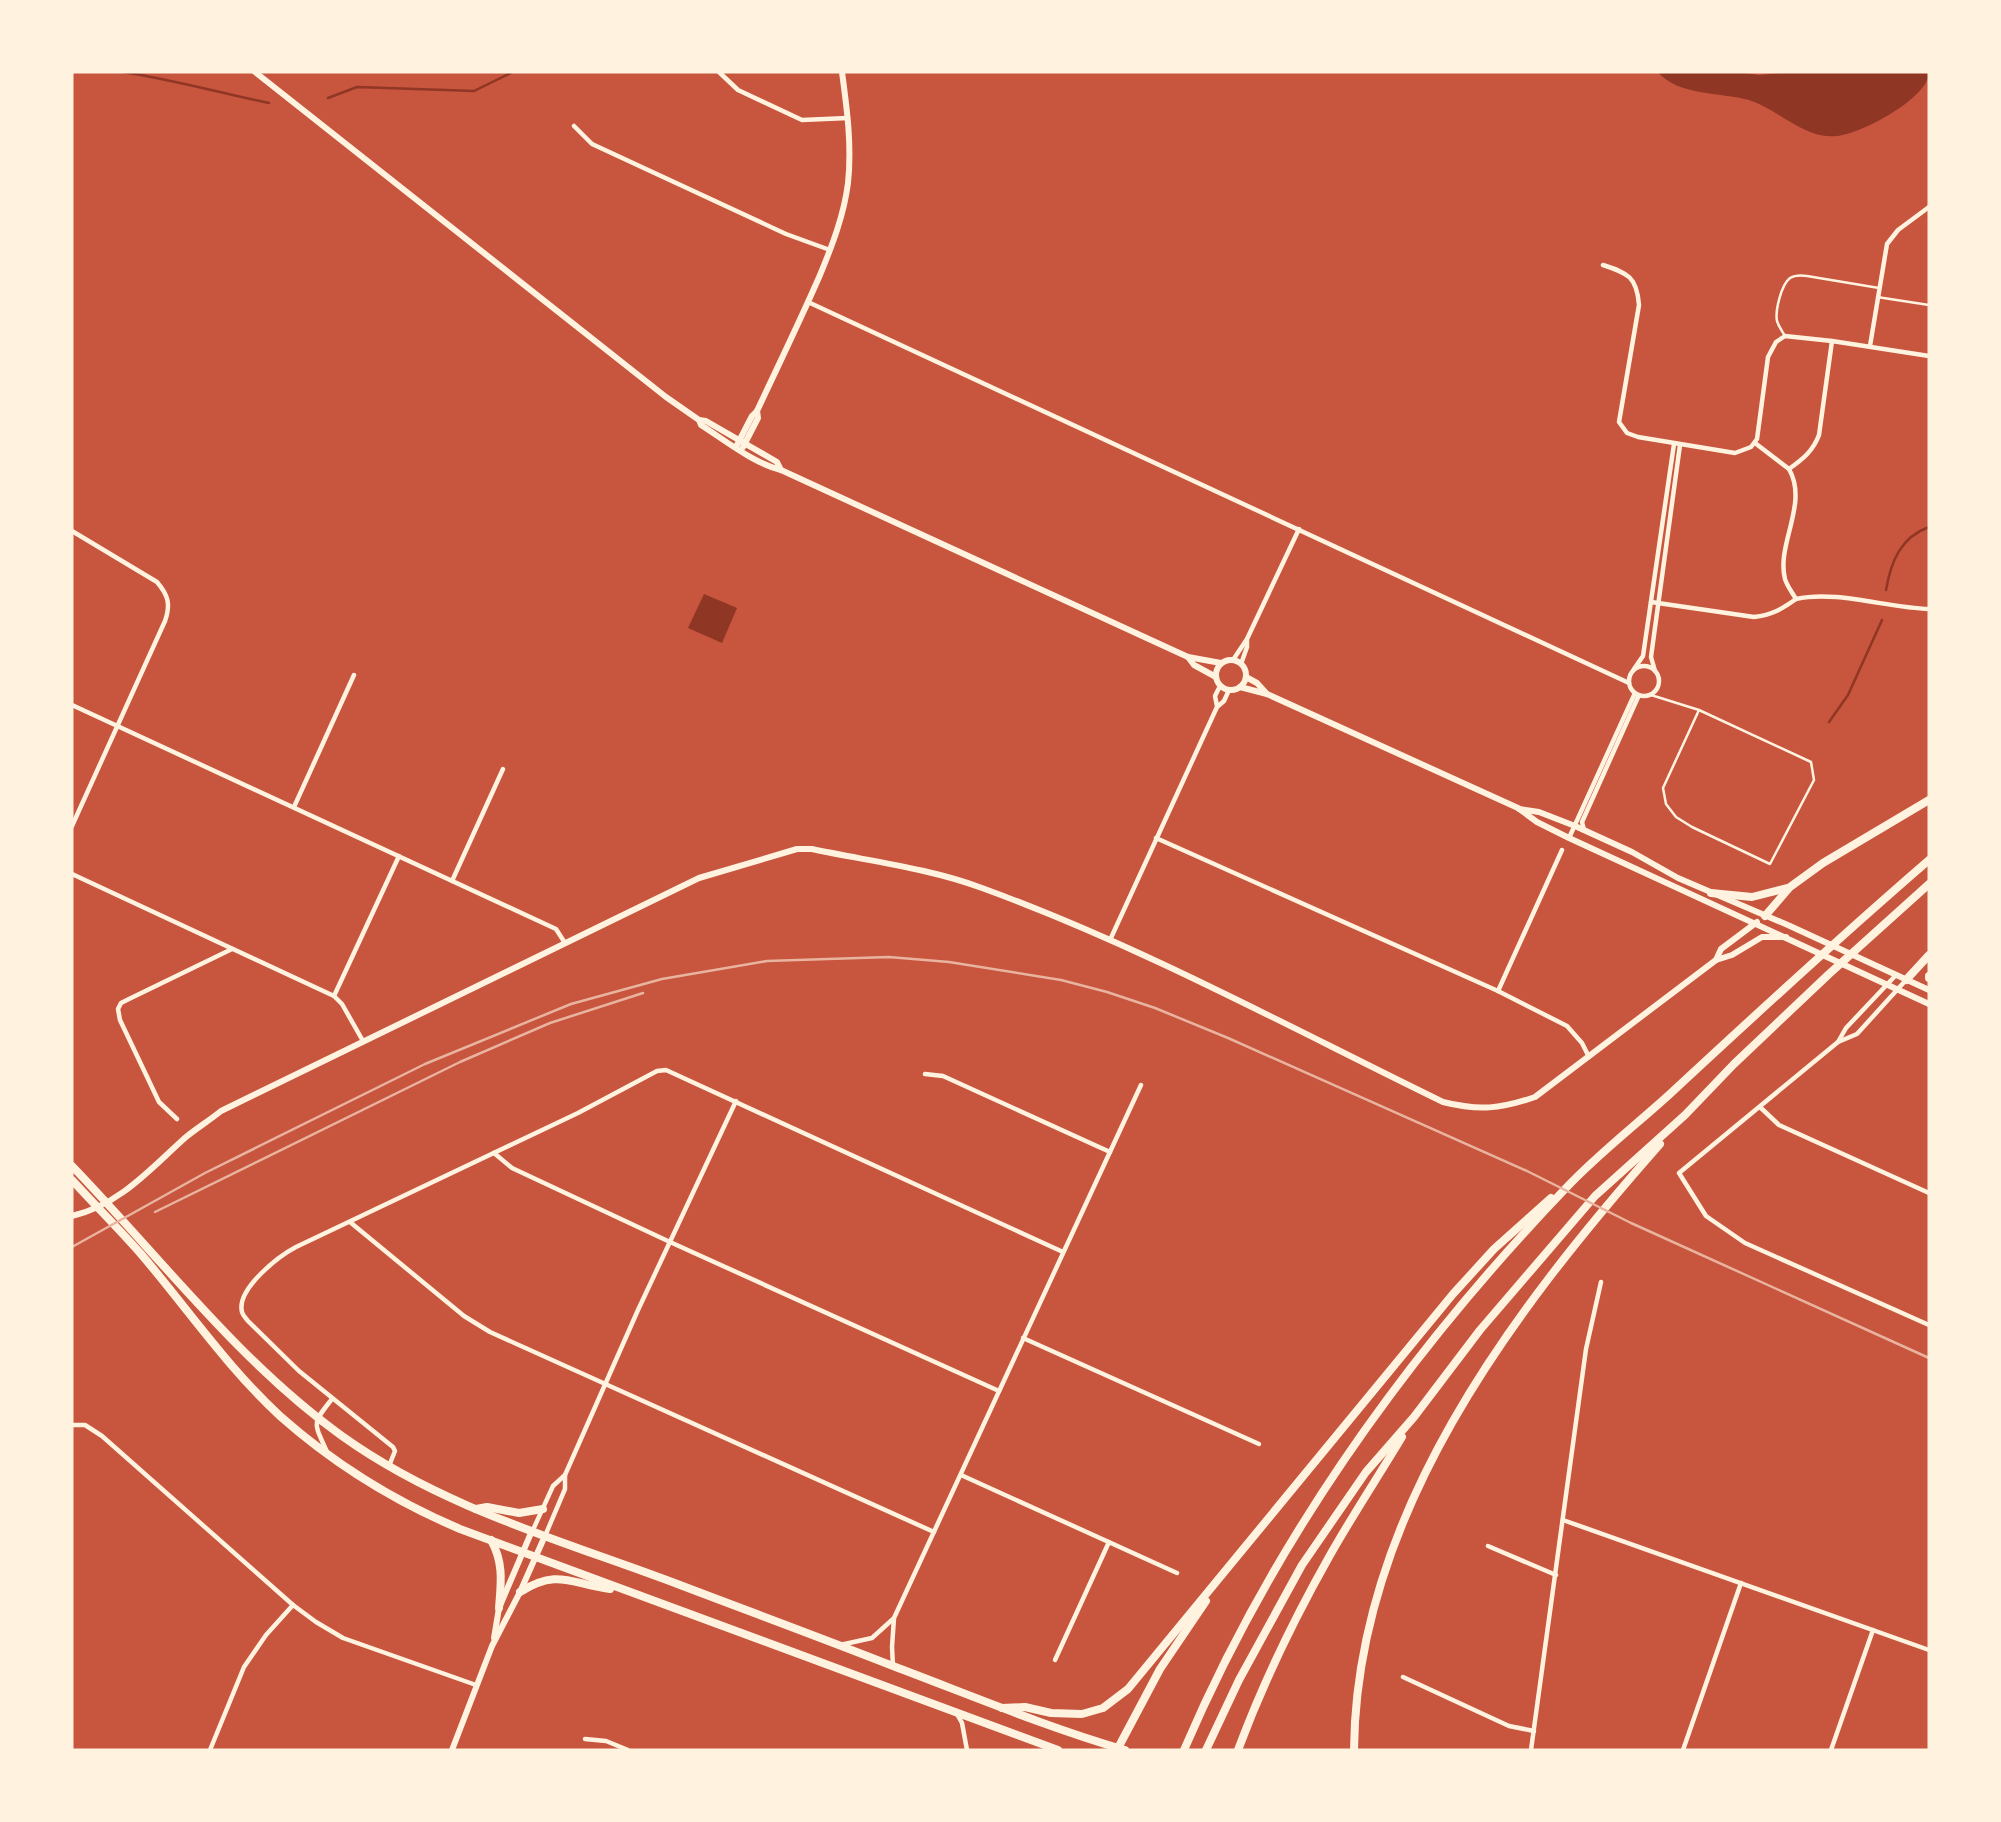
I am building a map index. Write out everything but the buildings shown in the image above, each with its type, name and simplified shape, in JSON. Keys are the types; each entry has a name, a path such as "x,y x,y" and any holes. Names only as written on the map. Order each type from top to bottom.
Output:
{"highway":[{"path":"1765,916 1790,887 1823,863 1929,800"},
{"path":"1185,1748 1220,1669 1256,1601 1315,1501 1383,1402 1427,1345 1568,1185 1840,937 1929,860"},
{"path":"1354,1750 1354,1723 1369,1627 1384,1577 1412,1505 1437,1452 1500,1345 1552,1273 1609,1202 1685,1115 1734,1064 1929,884"},
{"path":"1711,893 1752,897 1772,894 1790,887"},
{"path":"1906,980 1929,955"},
{"path":"1206,1750 1239,1679 1301,1565 1366,1472 1414,1417 1465,1349 1595,1196 1685,1115"},
{"path":"72,1166 249,1355 294,1399 389,1467 531,1533 677,1583 1002,1708 1120,1749 1160,1669 1237,1555"},
{"path":"72,1180 139,1252 259,1395 329,1456 378,1489 413,1508 491,1541 1058,1750"},
{"path":"1002,1708 1025,1707 1051,1713 1082,1714 1112,1703 1142,1674 1383,1376 1494,1248 1568,1185"},
{"path":"1238,1750 1252,1711 1330,1555 1414,1417"},
{"path":"476,1509 486,1507 519,1513 543,1510"},
{"path":"491,1541 501,1566 499,1608"},
{"path":"520,1592 533,1584 560,1577 595,1587 627,1592"}],"main road":[{"path":"255,72 666,397 699,420 701,425 740,446 772,468 1188,657 1221,663 1233,660 1241,664 1246,677 1258,683 1268,694"},
{"path":"740,446 830,250 848,186 850,153 842,72"},
{"path":"1188,657 1194,665 1216,677"},
{"path":"1221,663 1217,667 1216,677 1220,686 1229,690 1240,687 1268,694 1518,808 1584,830 1632,852 1678,878 1929,990"},
{"path":"1240,687 1246,677"},
{"path":"1518,808 1537,822 1569,838 1929,1004"},
{"path":"72,1216 102,1206 133,1186 188,1136 221,1111 699,878 797,849 812,849 917,870 980,887 1110,940 1443,1102 1484,1109 1507,1107 1535,1097 1716,960 1732,955 1762,937 1786,937"},
{"path":"1716,960 1721,949 1765,916"},
{"path":"493,1644 499,1608 531,1533"},
{"path":"452,1750 493,1644 544,1538"}],"street":[{"path":"719,72 738,90 802,120 848,118"},
{"path":"574,126 592,144 786,234 830,250"},
{"path":"1870,346 1887,244 1898,230 1929,208"},
{"path":"1603,265 1626,272 1638,291 1639,305 1619,422 1627,433 1637,437 1735,453 1743,452 1755,443 1768,357 1776,342 1785,336 1929,356"},
{"path":"808,302 1629,683 1637,694 1651,695 1659,683 1651,657 1677,444"},
{"path":"1789,469 1810,452 1819,435 1832,341"},
{"path":"1755,443 1789,469 1795,479 1797,492 1784,568 1786,582 1796,598"},
{"path":"1629,683 1629,678 1643,656 1677,444"},
{"path":"1233,660 1247,639 1299,529"},
{"path":"72,531 157,582 169,601 164,621 72,826"},
{"path":"1651,602 1754,617 1768,616 1780,611 1796,598 1817,596 1929,609"},
{"path":"1241,664 1247,648 1247,639"},
{"path":"1634,669 1644,666 1656,671"},
{"path":"294,807 354,675"},
{"path":"1217,707 1215,696 1220,686"},
{"path":"1110,940 1217,707 1224,701 1229,690"},
{"path":"1569,838 1637,694"},
{"path":"1584,830 1582,822 1637,694"},
{"path":"72,705 556,929 565,943"},
{"path":"452,881 503,769"},
{"path":"1156,838 1498,991 1567,1027 1582,1043 1588,1057"},
{"path":"1498,991 1562,850"},
{"path":"334,996 399,856"},
{"path":"72,874 334,996 342,1004 363,1041"},
{"path":"177,1119 159,1102 120,1020 118,1009 121,1003 233,949"},
{"path":"1838,1042 1846,1028 1896,975"},
{"path":"1906,980 1857,1034 1838,1042 1679,1173 1706,1216 1745,1243 1929,1325"},
{"path":"389,1467 393,1447 332,1399 248,1321 242,1312 247,1291 264,1270 282,1255 626,1089 653,1073 666,1070 1063,1252"},
{"path":"925,1074 943,1076 1110,1152"},
{"path":"893,1665 894,1618 1141,1086"},
{"path":"544,1538 565,1489 565,1475 604,1384 737,1101"},
{"path":"1761,1108 1779,1125 1929,1193"},
{"path":"494,1153 512,1168 999,1391"},
{"path":"350,1222 464,1316 490,1332 934,1532"},
{"path":"1531,1750 1586,1349 1601,1282"},
{"path":"1023,1338 1259,1444"},
{"path":"329,1456 315,1425 317,1418 332,1399"},
{"path":"72,1425 85,1425 102,1436 293,1605 343,1638 476,1685"},
{"path":"531,1533 553,1486 565,1475"},
{"path":"961,1475 1177,1573"},
{"path":"1563,1520 1929,1650"},
{"path":"1055,1660 1109,1542"},
{"path":"1488,1546 1556,1575"},
{"path":"1683,1750 1741,1583"},
{"path":"210,1750 244,1667 266,1635 293,1605"},
{"path":"838,1645 872,1639 894,1618"},
{"path":"1831,1750 1873,1630"},
{"path":"1403,1677 1509,1726 1534,1731"},
{"path":"956,1713 962,1723 967,1750"},
{"path":"585,1739 606,1741 628,1750"}],"lane":[{"path":"1785,336 1777,316 1782,292 1790,278 1807,276 1879,288"},
{"path":"1877,297 1929,305"},
{"path":"1651,695 1699,710 1811,762 1814,780 1770,864 1692,827 1676,817 1667,804 1663,788 1699,710"}],"shaded area":[{"path":"1658,72 1738,72 1759,75 1792,72 1929,72 1918,93 1892,113 1848,134 1825,136 1803,129 1760,104 1738,97 1688,89 1666,80"},
{"path":"704,594 737,608 722,643 688,628"}],"waterway":[{"path":"122,72 269,103"},
{"path":"328,98 357,87 474,91 513,72"},
{"path":"1886,590 1899,551 1911,537 1929,527"},
{"path":"1829,722 1848,695 1882,620"}],"railway":[{"path":"72,1247 205,1173 425,1064 571,1004 662,979 767,961 889,957 949,962 1061,980 1155,1008 1527,1171 1631,1223 1929,1358"},
{"path":"155,1212 460,1062 550,1023 643,993"}]}
